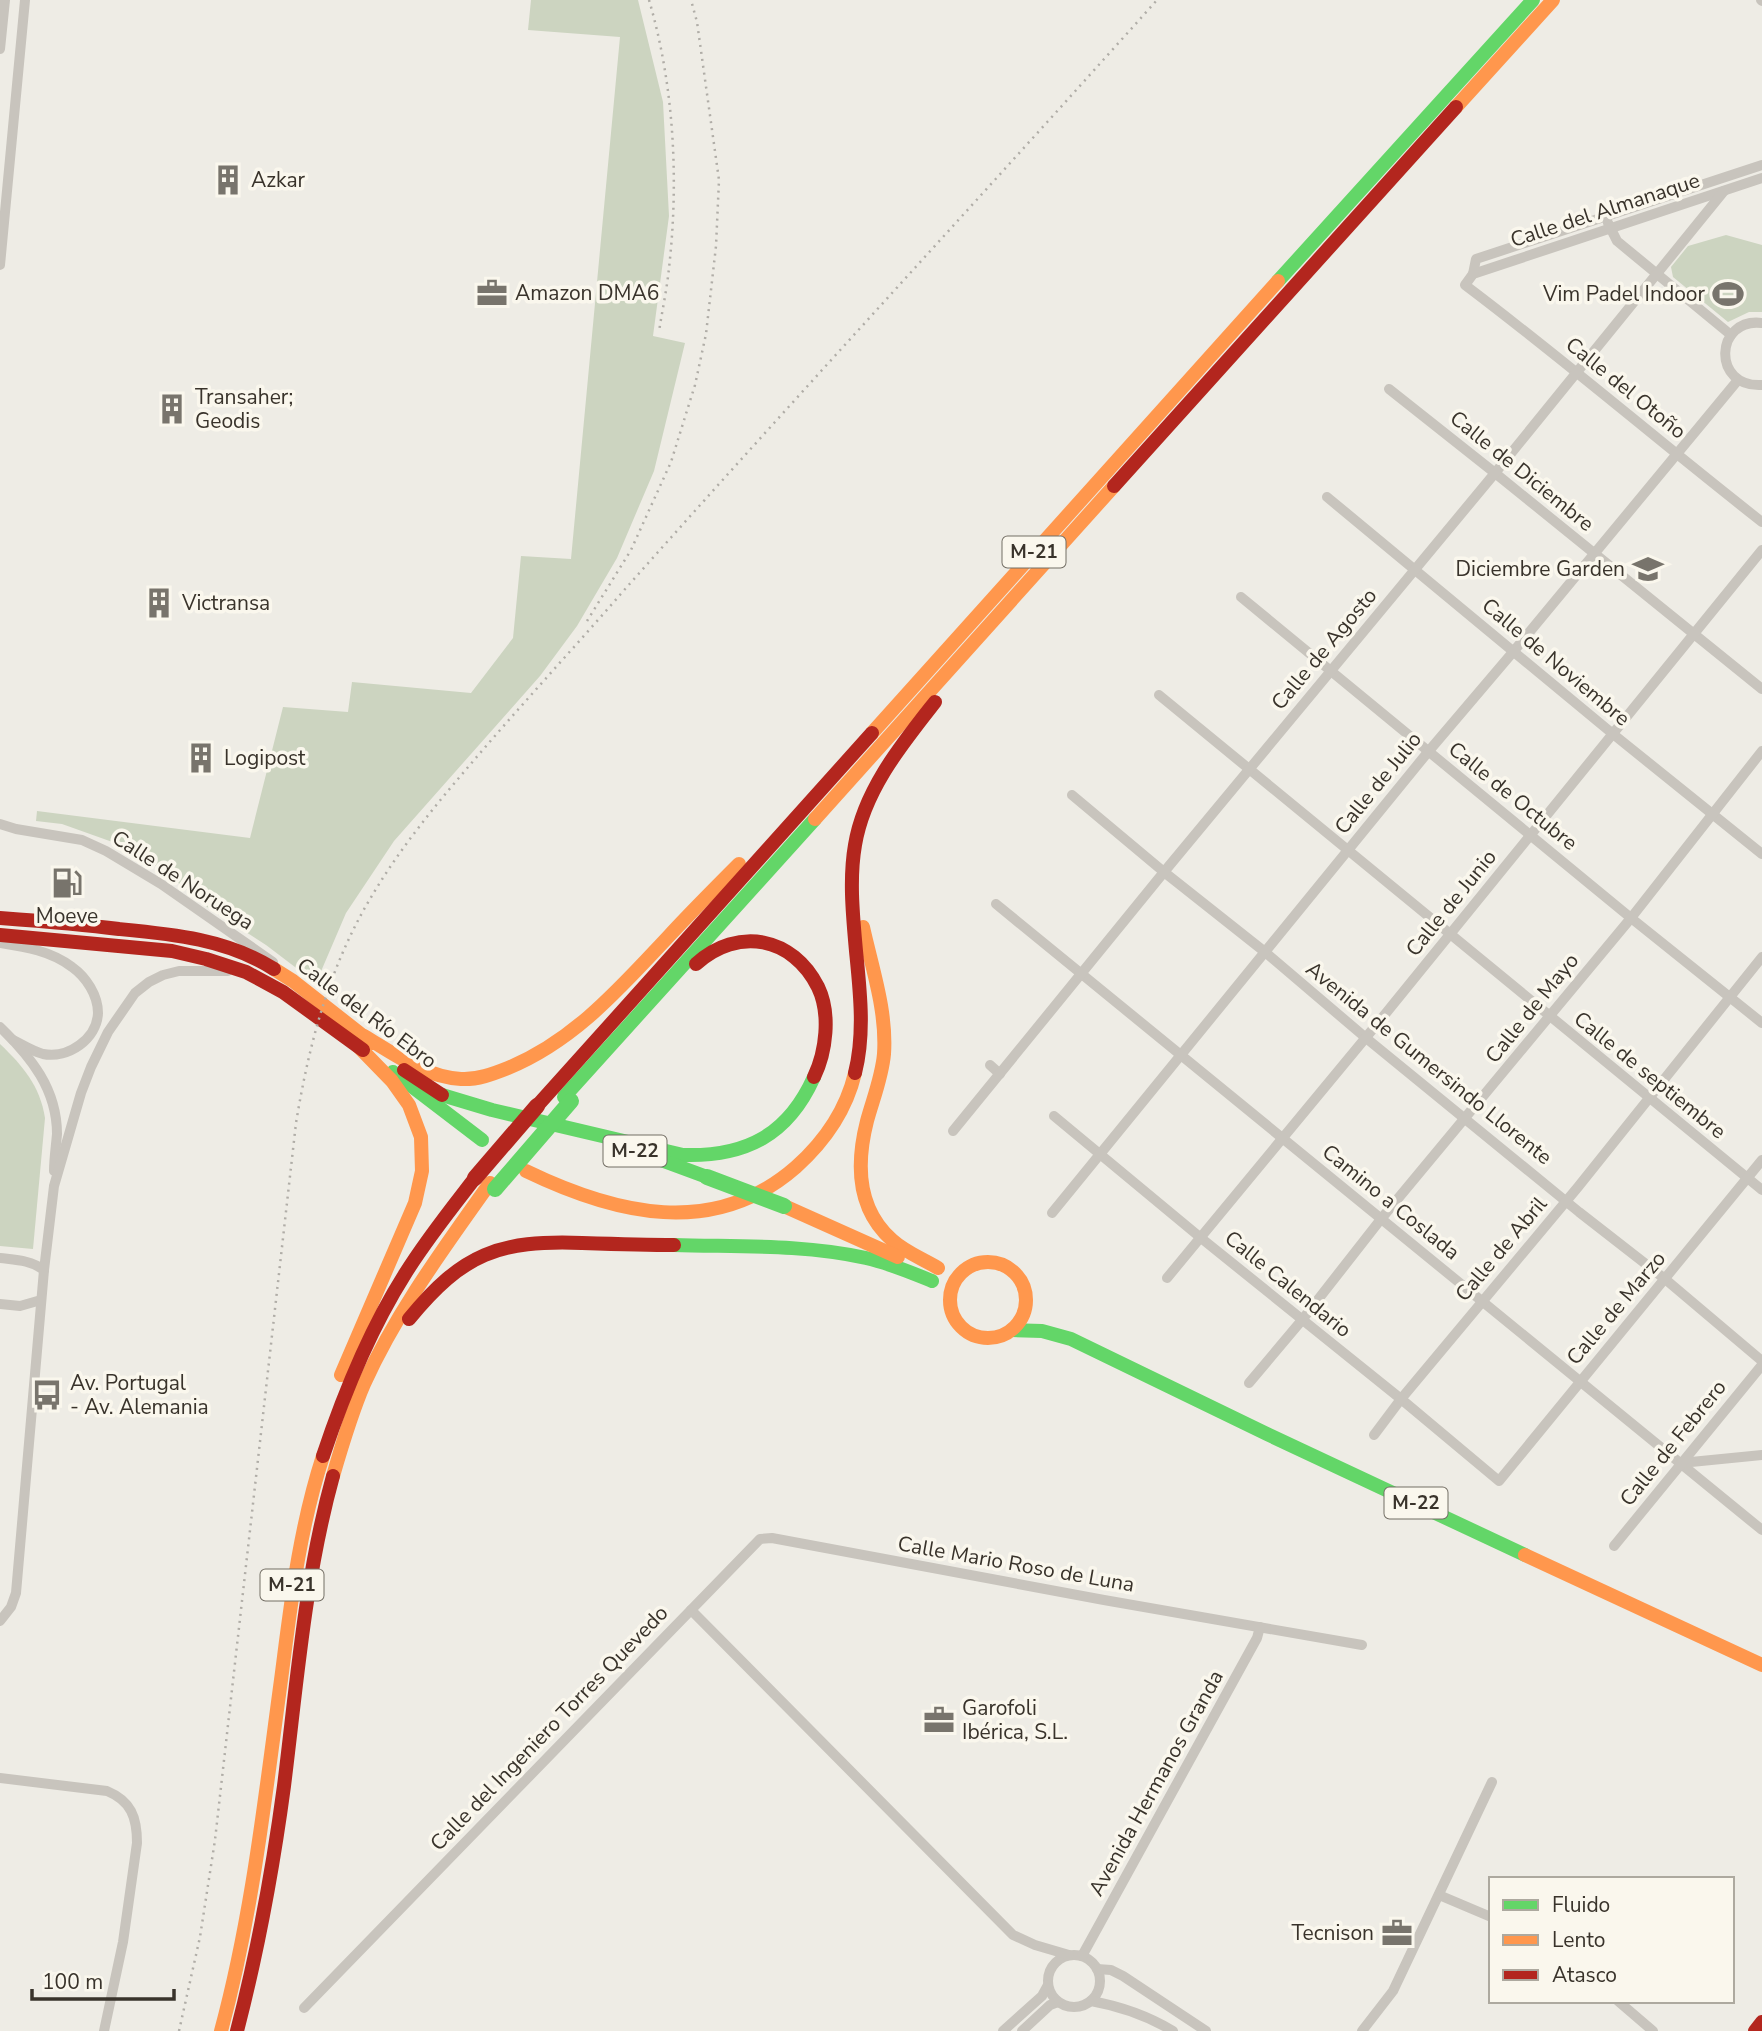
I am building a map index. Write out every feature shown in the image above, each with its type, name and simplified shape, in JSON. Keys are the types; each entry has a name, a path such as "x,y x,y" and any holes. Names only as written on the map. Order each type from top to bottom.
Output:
{"main road":[{"name":"M-21","path":"237,2031 269,1889 308,1598 331,1487 356,1404 375,1362 432,1262 456,1232 537,1106 1533,0"},
{"name":"M-21","path":"221,2031 252,1886 290,1595 315,1482 330,1434 361,1355 426,1242 567,1099 1553,0"},
{"path":"1514,44 1562,0"},
{"path":"526,1171 567,1192 624,1209 683,1213 711,1211 766,1191 791,1174 822,1142 835,1123 850,1090 859,1058 862,1009 851,905 856,839 866,803 899,747 1055,552"},
{"path":"360,1040 411,1065 457,1079 498,1073 538,1056 601,1008 784,816 896,705"},
{"path":"853,861 884,1035 882,1067 861,1143 860,1184 868,1208 878,1226 935,1274"},
{"name":"Calle del Río Ebro","path":"0,918 117,928 197,938 223,945 263,962 293,981 390,1070 414,1084 442,1095"},
{"name":"Calle del Río Ebro","path":"0,935 172,951 246,972 360,1040 442,1095"},
{"path":"562,1127 683,1156 708,1156 730,1152 769,1136 798,1109 810,1091 818,1071 824,1051 825,1032 822,1002 817,987 803,963 792,954 769,943 735,943 715,949 680,980 567,1099"},
{"path":"301,1537 309,1480 334,1396 350,1350 418,1194 422,1171 422,1146 409,1104 360,1040"},
{"path":"390,1070 482,1140"},
{"name":"M-22","path":"442,1095 562,1127 784,1206 935,1274 950,1300 956,1321 972,1335 994,1338 1012,1330 1035,1329 1071,1339 1267,1434 1762,1665"},
{"path":"331,1487 374,1386 405,1324 429,1294 455,1270 484,1255 511,1246 544,1241 783,1248 836,1252 885,1262 915,1273 935,1274"},
{"name":"M-22","path":"935,1274 966,1268 984,1261 1002,1264 1020,1279 1027,1297 1042,1317 1071,1339"},
{"path":"950,1300 951,1289 957,1277 966,1268"},
{"path":"1012,1330 1026,1309 1027,1297"},
{"path":"1755,2031 1762,2022"}],"street":[{"path":"0,50 5,0"},
{"path":"0,265 25,0"},
{"path":"1472,274 1476,259 1762,165"},
{"name":"Calle del Almanaque","path":"1472,274 1762,178"},
{"name":"Calle de Agosto","path":"953,1131 1164,872 1496,473 1724,191"},
{"path":"1606,217 1617,241 1731,335"},
{"name":"Calle del Otoño","path":"1472,274 1465,285 1518,324 1676,455 1762,522"},
{"path":"1762,323 1748,323 1739,328 1726,344 1725,354 1726,364 1738,380 1762,386"},
{"name":"Calle de Julio","path":"1052,1213 1428,752 1738,380"},
{"name":"Calle de Diciembre","path":"1389,389 1762,689"},
{"name":"Calle de Noviembre","path":"1327,497 1762,854"},
{"name":"Calle de Junio","path":"1167,1278 1366,1038 1762,550"},
{"name":"Calle de Octubre","path":"1241,597 1762,1023"},
{"name":"Calle de septiembre","path":"1159,695 1762,1190"},
{"name":"Calle de Mayo","path":"1249,1383 1303,1320 1381,1219 1631,918 1762,751"},
{"name":"Avenida de Gumersindo Llorente","path":"1072,794 1465,1119 1665,1279 1762,1363"},
{"name":"Calle de Noruega","path":"0,824 16,830 82,840 106,851 161,884 266,956 293,981"},
{"name":"Camino a Coslada","path":"996,904 1762,1530"},
{"path":"0,943 33,948 75,968 90,986 97,1003 98,1015 94,1026 88,1037 72,1050 44,1054 13,1040"},
{"name":"Calle de Abril","path":"1374,1435 1762,957"},
{"path":"54,1186 91,1067 108,1032 135,993 149,982 179,971 246,972"},
{"path":"0,1027 41,1075 54,1105 57,1134 16,1592 11,1607 0,1621"},
{"path":"990,1065 1000,1074"},
{"name":"Calle Calendario","path":"1054,1116 1499,1481"},
{"name":"Calle de Marzo","path":"1499,1481 1762,1160"},
{"path":"0,1258 24,1260 44,1270"},
{"path":"0,1304 20,1306 41,1300"},
{"name":"Calle de Febrero","path":"1614,1546 1762,1363"},
{"path":"1681,1463 1762,1455"},
{"name":"Calle Mario Roso de Luna","path":"691,1610 760,1538 772,1538 1362,1645"},
{"name":"Calle del Ingeniero Torres Quevedo","path":"304,2008 691,1610 1013,1935 1069,1955"},
{"name":"Avenida Hermanos Granda","path":"1082,1956 1257,1639 1260,1627"},
{"path":"0,1778 107,1791 118,1795 133,1814 137,1826 137,1843 123,1942 104,2031"},
{"path":"1362,2031 1393,1991 1492,1782"},
{"path":"1439,1895 1489,1916"},
{"name":"Calle del Ingeniero Torres Quevedo","path":"1035,1945 1050,1970"},
{"path":"1003,2031 1042,1996 1048,1985 1050,1970 1059,1959 1069,1955 1082,1956 1094,1963 1100,1983 1096,1996 1091,2001 1085,2005 1071,2007 1058,2002 1048,1985"},
{"path":"1097,1969 1111,1970 1123,1976 1206,2031"},
{"path":"1091,2001 1111,2004 1173,2031"},
{"path":"1022,2031 1050,2005 1058,2002"},
{"path":"1620,2003 1654,2031"}],"green space":[{"path":"531,0 638,0 663,102 669,216 653,336 685,343 654,471 617,558 577,626 540,676 394,841 346,913 316,983 266,945 207,907 163,870 118,844 62,824 36,821 37,811 250,838 283,707 348,712 352,682 471,693 513,638 521,556 571,559 620,37 528,30"},
{"name":"Vim Padel Indoor","path":"1726,235 1762,245 1762,312 1749,312 1728,322 1673,277 1671,267 1688,246"},
{"path":"0,1044 35,1086 45,1118 33,1249 0,1246"}],"railway":[{"path":"649,0 664,65 674,167 672,235 659,332"},
{"path":"587,621 631,550 671,462 695,385 706,334 716,246 719,180 697,22 691,0"},
{"path":"179,2031 200,1937 215,1840 296,1123 307,1064 322,1007 356,925 404,847 488,744 1157,0"}],"traffic: fast":[{"path":"1278,281 1533,0"},
{"path":"564,1097 815,819"},
{"path":"393,1072 482,1140"},
{"path":"442,1095 492,1110 683,1155 706,1155 745,1146 778,1128 791,1114 814,1077"},
{"path":"495,1189 571,1101"},
{"path":"661,1160 707,1177"},
{"path":"707,1177 784,1206"},
{"path":"674,1245 818,1250 883,1262 932,1281"},
{"path":"1012,1330 1042,1331 1071,1339 1525,1555"}],"traffic: slow":[{"path":"1456,107 1553,0"},
{"path":"872,733 1278,281"},
{"path":"815,819 1114,486"},
{"path":"364,1036 410,1064 435,1074 461,1079 491,1074 532,1057 595,1012 739,864"},
{"path":"863,927 878,990 884,1054 863,1137 862,1185 866,1200 880,1228 903,1248 938,1268"},
{"path":"274,969 372,1043"},
{"path":"341,1375 415,1203 422,1171 421,1137 409,1105 392,1081 357,1045"},
{"path":"526,1171 594,1199 629,1208 664,1212 698,1211 732,1204 765,1190 806,1157 825,1136 840,1113 855,1073"},
{"path":"333,1476 355,1407 377,1357 422,1280 490,1183"},
{"path":"784,1206 898,1257"},
{"path":"981,1262 995,1262 1009,1268 1020,1279 1026,1300 1023,1315 1015,1327 995,1338 981,1338 967,1332 956,1321 950,1307 950,1293 956,1279 967,1268 981,1262"},
{"path":"221,2031 241,1945 257,1857 297,1567 323,1456"},
{"path":"1525,1555 1762,1665"}],"traffic: jam":[{"path":"1114,486 1456,107"},
{"path":"855,1073 861,1028 852,898 855,845 867,805 886,769 935,702"},
{"path":"537,1106 872,733"},
{"path":"0,918 179,936 218,944 274,969"},
{"path":"0,935 172,951 206,959 246,972 283,992 363,1050"},
{"path":"696,964 712,952 746,941 763,942 794,957 818,987 825,1009 824,1045 814,1077"},
{"path":"404,1070 442,1095"},
{"path":"475,1178 537,1106"},
{"path":"323,1456 349,1386 380,1318 421,1249 475,1178"},
{"path":"409,1319 447,1279 466,1265 505,1248 553,1243 674,1245"},
{"path":"237,2031 270,1878 315,1552 333,1476"},
{"path":"1755,2031 1762,2022"}],"place":[{"name":"Azkar","path":"228,180"},
{"name":"Amazon DMA6","path":"492,293"},
{"name":"Vim Padel Indoor","path":"1728,294"},
{"name":"Transaher; Geodis","path":"172,409"},
{"name":"Diciembre Garden","path":"1648,569"},
{"name":"Victransa","path":"159,603"},
{"name":"Logipost","path":"201,758"},
{"name":"Moeve","path":"67,883"},
{"name":"Av. Portugal - Av. Alemania","path":"47,1395"},
{"name":"Garofoli Ibérica, S.L.","path":"939,1720"},
{"name":"Tecnison","path":"1397,1933"}]}
